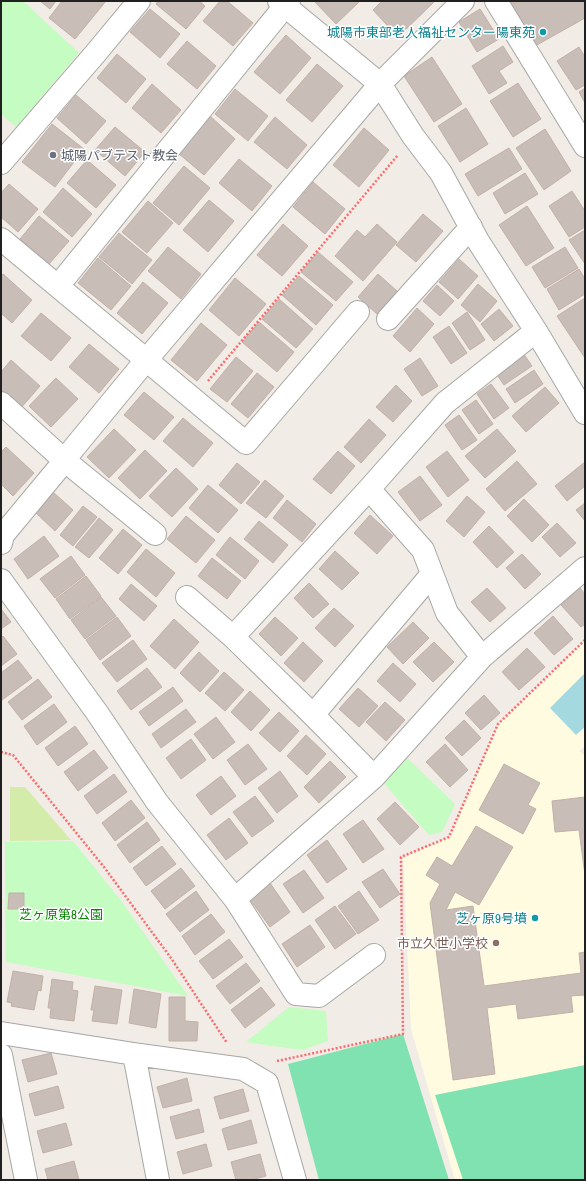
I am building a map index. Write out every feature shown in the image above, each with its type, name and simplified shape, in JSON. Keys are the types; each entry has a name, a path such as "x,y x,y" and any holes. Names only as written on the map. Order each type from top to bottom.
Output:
{"street":[{"path":"1,163 139,1"},
{"path":"1,543 3,535 147,359 380,84 463,1"},
{"path":"496,1 585,146"},
{"path":"58,286 284,3 380,84 413,136 441,173 470,227 585,413"},
{"path":"388,319 470,227"},
{"path":"1,239 194,398 246,443 358,312"},
{"path":"233,636 369,489 445,403 536,332"},
{"path":"1,403 64,460 154,534"},
{"path":"369,489 423,550 447,613 482,657"},
{"path":"235,899 374,778 482,657 585,568"},
{"path":"313,715 432,574"},
{"path":"1,580 98,714 157,802 235,899 296,994 319,996 374,955"},
{"path":"187,598 233,636 374,778"},
{"path":"1,1033 134,1054 243,1068 267,1083 295,1180"},
{"path":"134,1054 158,1180"},
{"path":"1,1055 26,1180"}],"path":[{"path":"194,398 413,136"},
{"path":"1,752 13,754 104,867 171,958 243,1068 403,1034 401,857 449,837 498,724 585,640"}],"shaded area":[{"name":"市立久世小学校","path":"585,641 585,746 579,751 585,756 585,1180 455,1180 411,1029 403,858 450,837 499,724"}],"green space":[{"path":"1,1 23,1 79,53 16,127 1,114"},
{"path":"405,756 455,804 442,832 429,835 382,781"},
{"path":"10,787 25,787 71,840 10,841"},
{"name":"芝ヶ原第8公園","path":"73,841 122,902 188,996 6,962 5,842"},
{"path":"289,1007 326,1011 328,1041 302,1050 246,1042"},
{"path":"403,1034 449,1180 319,1180 288,1064"},
{"path":"585,1065 585,1180 463,1180 435,1095"}],"water":[{"path":"585,673 585,727 576,735 550,708"}],"building":[{"path":"40,1 56,1 50,9"},
{"path":"62,1 106,1 75,39 49,18"},
{"path":"158,1 199,1 205,6 186,29 156,4"},
{"path":"220,1 227,1 253,23 233,46 203,21"},
{"path":"314,1 360,1 336,24"},
{"path":"382,1 435,1 398,37 373,10"},
{"name":"城陽市東部老人福祉センター陽東苑","path":"507,1 585,1 585,18 535,46"},
{"path":"150,9 180,34 160,58 130,32"},
{"path":"480,9 499,39 477,52 459,22"},
{"path":"286,35 311,58 280,94 254,72"},
{"path":"187,41 216,66 197,89 167,64"},
{"path":"503,46 513,62 499,71 507,83 489,94 472,66"},
{"path":"579,47 585,57 585,85 576,90 557,61"},
{"path":"117,54 146,79 126,103 97,78"},
{"path":"432,57 462,104 434,122 404,76"},
{"path":"317,64 343,86 312,122 286,100"},
{"path":"518,83 541,119 513,137 490,101"},
{"path":"152,84 181,110 161,133 132,108"},
{"path":"585,88 585,103 579,92"},
{"path":"235,89 268,116 248,141 215,114"},
{"path":"76,95 106,121 86,144 57,118"},
{"path":"466,108 488,144 460,162 438,126"},
{"path":"210,116 235,139 204,175 178,153"},
{"path":"275,117 307,145 287,169 254,142"},
{"name":"城陽パブテスト教会","path":"52,124 84,149 55,187 22,162"},
{"path":"115,127 145,152 125,176 95,150"},
{"path":"364,128 389,150 359,187 333,165"},
{"path":"545,129 571,171 544,190 516,148"},
{"path":"509,148 522,169 478,196 465,174"},
{"path":"239,159 272,186 252,211 219,183"},
{"path":"87,160 116,185 96,208 67,183"},
{"path":"184,166 210,188 179,225 153,203"},
{"path":"525,173 538,194 505,214 493,193"},
{"path":"313,182 345,209 325,234 293,207"},
{"path":"9,184 38,209 18,232 1,217 1,193"},
{"path":"63,188 92,214 72,237 43,212"},
{"path":"572,191 585,211 585,227 569,237 549,206"},
{"path":"209,200 234,221 208,252 183,230"},
{"path":"148,201 173,223 147,253 122,232"},
{"path":"527,206 554,248 526,266 499,225"},
{"path":"423,214 443,231 416,262 396,245"},
{"path":"39,216 69,241 49,264 20,239"},
{"path":"283,224 308,246 282,276 257,255"},
{"path":"377,224 397,242 363,281 335,256 357,230 365,237"},
{"path":"585,230 585,264 569,240"},
{"path":"119,233 152,260 132,284 99,257"},
{"path":"168,247 201,274 181,299 148,271"},
{"path":"565,247 578,268 545,288 532,267"},
{"path":"318,252 353,282 336,301 301,272"},
{"path":"98,258 131,286 111,310 78,283"},
{"path":"459,259 478,276 458,299 439,282"},
{"path":"579,269 585,279 585,294 559,310 547,289"},
{"path":"3,274 32,300 12,323 1,313 1,276"},
{"path":"378,274 397,291 377,314 358,297"},
{"path":"299,276 333,305 316,325 282,295"},
{"path":"235,278 266,304 239,336 209,310"},
{"path":"143,282 168,303 142,334 117,313"},
{"path":"478,284 497,301 480,322 461,305"},
{"path":"437,285 454,301 440,316 423,301"},
{"path":"585,298 585,358 557,316"},
{"path":"279,299 313,329 296,348 262,319"},
{"path":"417,308 434,324 410,352 393,336"},
{"path":"499,309 513,326 494,341 481,324"},
{"path":"467,312 485,340 470,350 452,323"},
{"path":"41,313 71,338 51,361 21,336"},
{"path":"259,322 294,352 277,372 242,342"},
{"path":"201,323 227,345 197,381 171,360"},
{"path":"449,326 467,353 451,364 433,337"},
{"path":"89,344 119,369 99,393 69,367"},
{"path":"523,353 532,366 504,385 495,372"},
{"path":"236,357 253,371 227,402 210,389"},
{"path":"420,358 438,386 422,396 404,369"},
{"path":"11,360 40,386 20,409 1,393 1,372"},
{"path":"534,370 543,384 515,403 506,389"},
{"path":"257,373 274,387 248,418 231,404"},
{"path":"56,378 78,399 51,427 29,406"},
{"path":"491,384 509,408 494,419 477,394"},
{"path":"396,385 412,401 393,422 376,407"},
{"path":"545,387 559,403 526,432 512,416"},
{"path":"144,392 174,417 154,440 124,415"},
{"path":"476,400 493,424 479,434 462,410"},
{"path":"459,415 477,440 462,450 445,425"},
{"path":"183,418 213,443 193,467 163,441"},
{"path":"369,419 386,435 361,463 344,447"},
{"path":"114,429 136,450 109,478 87,457"},
{"path":"497,429 516,451 485,478 465,456"},
{"path":"6,447 34,473 13,496 1,484 1,452"},
{"path":"145,450 167,471 140,499 118,478"},
{"path":"338,451 355,466 331,494 313,479"},
{"path":"447,451 469,480 448,497 426,467"},
{"path":"517,461 537,484 505,511 486,489"},
{"path":"585,462 585,486 567,501 555,486"},
{"path":"237,463 260,482 241,504 219,485"},
{"path":"176,468 198,489 172,517 149,496"},
{"path":"420,476 442,505 420,521 398,492"},
{"path":"265,480 284,496 266,518 246,503"},
{"path":"208,485 238,510 218,533 189,508"},
{"path":"53,492 73,510 55,531 35,512"},
{"path":"467,496 485,512 464,537 446,521"},
{"path":"524,499 549,525 532,542 507,516"},
{"path":"287,500 316,524 302,542 273,518"},
{"path":"585,503 585,521 576,510"},
{"path":"83,506 97,517 73,546 60,535"},
{"path":"370,515 393,536 377,554 354,533"},
{"path":"186,516 215,540 196,563 167,539"},
{"path":"99,518 113,530 89,558 75,547"},
{"path":"259,521 288,545 273,563 244,539"},
{"path":"557,523 576,543 560,557 542,537"},
{"path":"489,526 514,552 497,568 473,542"},
{"path":"123,529 142,545 118,574 99,558"},
{"path":"44,536 59,556 28,579 14,559"},
{"path":"230,537 259,561 245,579 216,555"},
{"path":"146,549 175,573 156,597 127,572"},
{"path":"335,551 359,573 342,590 319,569"},
{"path":"522,554 541,574 525,589 506,568"},
{"path":"71,556 85,575 55,598 40,579"},
{"path":"212,558 241,581 227,599 198,576"},
{"path":"86,576 101,596 70,619 56,599"},
{"path":"309,583 329,604 313,618 294,598"},
{"path":"131,584 157,606 144,621 119,599"},
{"path":"487,588 506,608 490,622 471,602"},
{"path":"580,588 585,594 585,624 581,627 561,605"},
{"path":"101,597 116,616 85,639 71,620"},
{"path":"334,608 354,626 335,647 315,628"},
{"path":"1,609 11,622 1,629"},
{"path":"553,616 573,639 554,655 534,633"},
{"path":"117,617 131,636 100,660 86,640"},
{"path":"275,617 298,638 281,656 259,634"},
{"path":"174,619 199,642 175,669 150,646"},
{"path":"413,622 429,638 403,664 387,647"},
{"path":"3,636 17,654 1,666 1,638"},
{"path":"133,640 147,659 117,682 102,663"},
{"path":"303,642 323,661 304,682 284,663"},
{"path":"434,642 454,662 433,682 413,662"},
{"path":"527,648 545,667 519,690 502,672"},
{"path":"199,652 219,671 200,692 180,673"},
{"path":"18,660 32,678 2,700 1,673"},
{"path":"393,663 416,684 400,702 377,681"},
{"path":"147,668 162,687 131,710 117,691"},
{"path":"224,672 244,690 225,711 205,693"},
{"path":"38,679 52,697 22,720 8,702"},
{"path":"173,687 183,701 149,726 139,712"},
{"path":"358,688 378,706 359,727 339,709"},
{"path":"250,691 270,710 251,731 231,712"},
{"path":"484,695 500,713 481,730 465,713"},
{"path":"385,702 405,720 386,741 366,722"},
{"path":"54,704 67,722 37,745 24,726"},
{"path":"186,709 196,722 161,748 152,734"},
{"path":"279,712 299,731 280,752 259,733"},
{"path":"216,717 235,742 213,759 194,734"},
{"path":"464,720 481,738 462,756 445,738"},
{"path":"75,726 88,744 58,766 45,748"},
{"path":"306,735 326,754 307,775 287,756"},
{"path":"191,739 206,760 181,779 166,758"},
{"path":"248,744 267,769 245,785 227,760"},
{"path":"445,744 468,770 450,787 426,762"},
{"path":"94,750 108,768 78,791 64,772"},
{"path":"330,761 346,777 319,803 304,787"},
{"path":"504,764 540,783 528,805 536,809 523,834 479,810"},
{"path":"280,771 298,796 277,813 258,788"},
{"path":"114,774 127,792 97,814 84,796"},
{"path":"221,776 236,796 211,815 196,795"},
{"path":"255,796 274,821 252,837 233,812"},
{"path":"585,797 585,875 579,830 555,832 552,801"},
{"path":"131,800 145,818 115,841 102,823"},
{"path":"395,802 419,827 400,845 377,819"},
{"path":"229,818 248,843 226,860 207,835"},
{"path":"363,820 384,849 363,863 343,834"},
{"path":"147,822 160,840 130,863 117,845"},
{"path":"476,826 513,847 479,905 455,892 446,910 473,906 484,986 581,973 579,953 585,952 585,1000 584,995 571,996 573,1012 518,1019 516,1004 487,1008 495,1074 453,1080 430,903 440,884 426,875 437,857 452,866"},
{"path":"327,840 347,869 327,883 307,855"},
{"path":"162,846 176,864 146,886 133,868"},
{"path":"181,868 195,886 165,909 151,891"},
{"path":"383,869 400,894 380,908 362,882"},
{"path":"304,870 324,898 303,913 283,884"},
{"path":"270,883 290,912 270,927 249,898"},
{"path":"196,891 209,910 180,932 166,914"},
{"path":"359,891 379,920 358,934 338,906"},
{"path":"9,893 24,893 24,909 8,909"},
{"path":"335,906 356,934 335,949 315,920"},
{"path":"211,914 225,932 195,955 182,936"},
{"path":"310,925 325,947 297,967 282,944"},
{"path":"229,939 243,957 213,979 199,961"},
{"path":"246,963 260,981 230,1004 216,986"},
{"path":"13,971 43,976 41,991 38,990 34,1010 11,1006 12,1003 7,1002"},
{"path":"52,979 73,982 72,990 78,991 74,1021 50,1018 51,1008 48,1008"},
{"path":"95,986 122,990 117,1024 92,1021 94,1010 91,1010"},
{"path":"261,987 275,1005 245,1028 231,1010"},
{"path":"134,989 161,994 156,1028 129,1023"},
{"path":"169,997 185,997 185,1021 198,1022 197,1041 169,1041"},
{"path":"51,1053 57,1074 28,1082 22,1060"},
{"path":"187,1078 192,1101 163,1108 157,1087"},
{"path":"58,1086 64,1108 35,1116 29,1094"},
{"path":"243,1089 249,1111 220,1119 214,1097"},
{"path":"199,1109 204,1132 176,1139 170,1117"},
{"path":"251,1120 257,1143 228,1150 222,1129"},
{"path":"66,1123 72,1145 43,1153 37,1131"},
{"path":"206,1144 212,1166 183,1174 177,1152"},
{"path":"260,1154 266,1176 251,1180 236,1180 231,1162"},
{"path":"74,1161 79,1180 48,1180 45,1169"}],"place":[{"name":"城陽市東部老人福祉センター陽東苑","path":"543,32"},
{"name":"城陽パブテスト教会","path":"53,155"},
{"name":"芝ヶ原9号墳","path":"535,918"},
{"name":"市立久世小学校","path":"496,943"}]}
